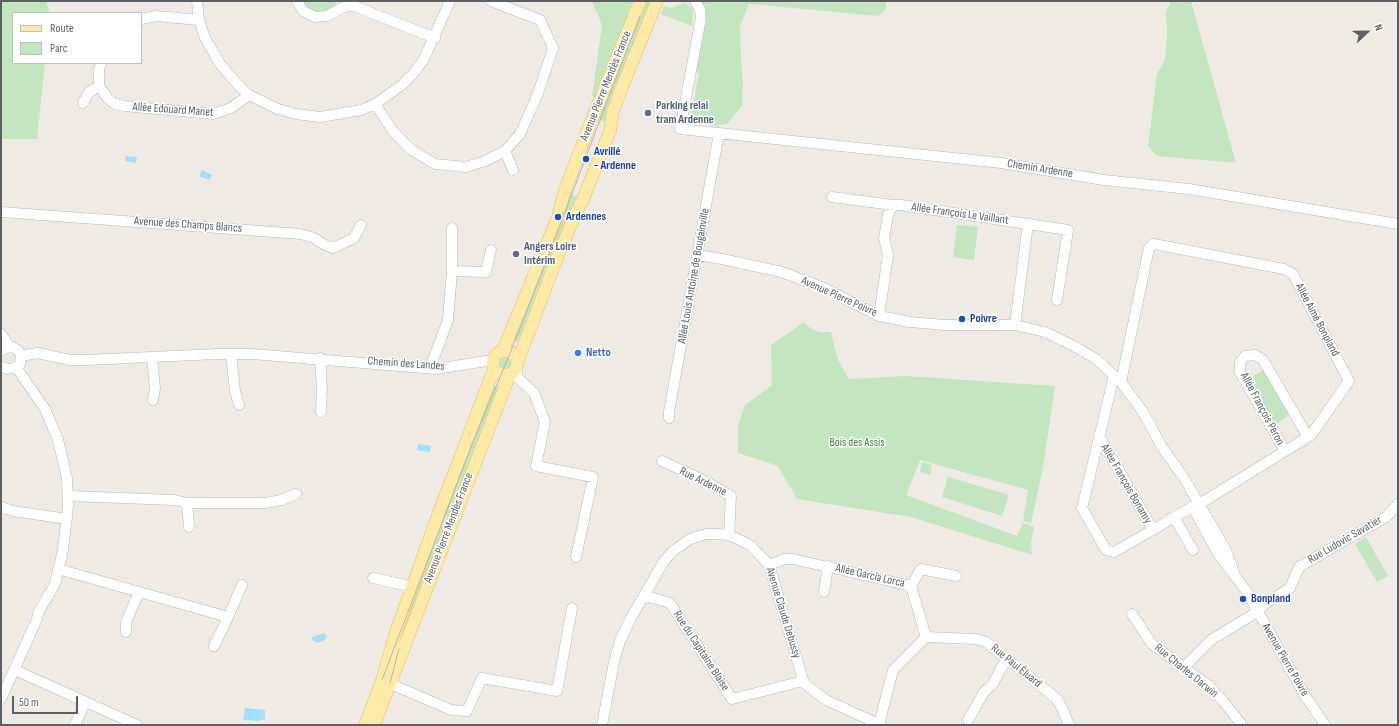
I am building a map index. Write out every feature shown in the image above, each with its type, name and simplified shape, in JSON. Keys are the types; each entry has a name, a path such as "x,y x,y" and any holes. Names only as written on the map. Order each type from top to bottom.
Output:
{"main road":[{"name":"Avenue Pierre Mendès France","path":"503,350 558,217 565,190 589,126 640,1"},
{"name":"Avenue Pierre Mendès France","path":"386,682 514,368 559,253 584,198 610,131 613,111 657,1"},
{"path":"503,350 512,353 514,368 500,375 493,365 498,352 503,350"},
{"name":"Avenue Pierre Mendès France","path":"386,682 389,652 493,365"},
{"path":"365,725 386,682"},
{"path":"374,725 386,682"}],"street":[{"path":"197,1 199,20 205,38 220,64 249,95 278,109 296,114 320,117 340,114 375,104 390,95 412,75 424,59 435,38 450,1"},
{"path":"296,1 304,11 315,17 327,16 346,6 354,6 435,38"},
{"path":"375,104 393,131 410,149 435,164 466,167 485,161 505,151 520,134 537,96 552,48 540,20 490,1"},
{"name":"Chemin Ardenne","path":"695,1 700,9 701,18 680,129 1001,163 1104,180 1189,189 1398,224"},
{"path":"142,19 156,16 199,20"},
{"path":"83,103 89,92 100,86 98,78 101,64"},
{"name":"Allée Edouard Manet","path":"100,86 114,104 213,114 231,108 249,95"},
{"name":"Allée Louis Antoine de Bougainville","path":"669,418 719,133"},
{"path":"505,151 513,170"},
{"name":"Allée François Le Vaillant","path":"832,197 893,206 901,205 1068,230 1057,300"},
{"path":"879,316 888,254 884,238 888,215 893,206"},
{"name":"Avenue des Champs Blancs","path":"1,212 300,234 312,237 325,245 334,248 354,238 362,225"},
{"path":"1015,325 1028,224"},
{"path":"430,368 448,320 452,271 452,228"},
{"name":"Allée Aimé Bonpland","path":"1117,379 1149,248 1154,244 1284,269 1292,274 1349,381 1311,435 1196,505"},
{"path":"452,271 486,272 492,250"},
{"name":"Avenue Pierre Poivre","path":"698,255 722,258 782,272 824,288 879,316 910,322 944,325 1015,325 1045,332 1096,359 1117,379 1143,412 1167,454 1184,478 1196,505 1226,550 1234,573 1324,725"},
{"path":"1,334 6,349 18,350 21,356 20,362 16,368 9,370 1,366"},
{"name":"Chemin des Landes","path":"21,356 37,353 77,360 231,354 320,358 430,368 493,365"},
{"path":"231,354 235,391 239,405"},
{"name":"Allée François Peron","path":"1285,451 1240,372 1240,362 1245,356 1255,355 1263,360 1308,437"},
{"path":"152,357 155,388 153,400"},
{"path":"320,358 322,388 321,412"},
{"path":"1,699 38,619 39,611 55,584 63,550 67,519 68,496 63,460 51,422 37,397 16,368"},
{"path":"514,368 518,378 534,393 545,422 536,466 593,477 576,557"},
{"name":"Allée François Bonamy","path":"1117,379 1100,437 1082,508 1106,550 1114,552 1196,505"},
{"name":"Allée François Bonamy","path":"1100,437 1153,530"},
{"name":"Rue Ardenne","path":"662,461 703,480 731,496 729,535"},
{"path":"68,496 174,500 187,503 266,502 281,500 296,494"},
{"path":"187,503 189,527"},
{"name":"Rue Ludovic Savatier","path":"1184,667 1211,640 1257,612 1266,603 1290,588 1299,567 1386,517 1398,504"},
{"path":"1,507 13,511 67,519"},
{"path":"1174,518 1193,550"},
{"name":"Avenue Claude Debussy","path":"602,725 614,662 620,640 631,618 646,596 664,561 682,544 698,536 706,534 729,535 750,545 769,565 803,681"},
{"name":"Allée Garcia Lorca","path":"769,565 793,559 911,586"},
{"name":"Allée Garcia Lorca","path":"824,592 828,566"},
{"path":"58,569 228,617"},
{"name":"Allée Garcia Lorca","path":"911,586 921,569 956,576"},
{"path":"373,578 413,587"},
{"path":"214,646 242,585"},
{"name":"Allée Garcia Lorca","path":"911,586 917,602 926,637"},
{"path":"126,632 126,622 139,592"},
{"name":"Rue du Capitaine Blaise","path":"646,596 670,603 732,699 803,681"},
{"path":"386,682 450,710 467,711 482,678 557,691 572,608"},
{"name":"Rue Charles Darwin","path":"1132,614 1152,644 1208,685 1224,701 1242,725"},
{"path":"803,681 814,692 826,700 880,724 893,670 926,637"},
{"name":"Rue Paul Éluard","path":"926,637 981,640 986,642 1057,699 1069,725"},
{"path":"968,720 984,692 992,685 1007,658"},
{"path":"15,670 137,725"},
{"path":"75,725 85,702"}],"green space":[{"path":"1,1 46,1 50,12 12,12 12,64 45,64 37,139 1,139"},
{"path":"301,1 338,1 332,9 320,14 307,9"},
{"path":"592,1 635,1 596,98 592,96 602,25"},
{"path":"643,1 651,1 607,123 598,119"},
{"path":"700,1 885,1 887,8 878,16 749,4 740,26 743,80 742,106 727,124 715,126 696,121 692,118 691,114 699,73 695,72"},
{"path":"1171,1 1191,1 1236,163 1157,156 1148,146 1157,74 1165,60 1167,34 1166,12"},
{"path":"684,3 690,6 693,10 692,26 661,14 664,6 672,8"},
{"path":"570,194 578,197 522,343 513,340"},
{"path":"957,225 978,227 974,260 953,257"},
{"name":"Bois des Assis","path":"804,322 809,327 819,332 831,332 838,360 849,379 905,376 1055,386 1043,468 1031,523 1023,521 1028,490 920,460 906,495 1017,536 1023,523 1034,527 1031,543 1032,555 911,517 797,499 778,466 738,453 738,425 745,405 772,385 771,345"},
{"path":"503,356 509,356 513,360 513,366 509,370 503,370 499,366 499,360"},
{"path":"1265,369 1292,413 1275,425 1248,379"},
{"path":"494,386 500,388 450,517 444,515"},
{"path":"922,462 932,465 930,475 920,472"},
{"path":"948,477 1009,495 1002,516 942,497"},
{"path":"443,519 449,521 406,633 400,631"},
{"path":"1366,537 1388,576 1377,582 1355,544"}],"water":[{"path":"126,156 137,157 136,163 125,161"},
{"path":"202,170 212,175 209,180 199,176"},
{"path":"418,444 431,446 430,452 417,450"},
{"path":"324,633 327,636 325,640 318,643 312,640 312,637"},
{"path":"245,708 265,710 265,719 258,721 243,720"}],"tram line":[{"path":"382,680 471,447 520,329 640,16"},
{"path":"390,683 399,649"}],"place":[{"name":"Parking relai tram Ardenne","path":"648,113"},
{"name":"Avrillé - Ardenne","path":"586,159"},
{"name":"Ardennes","path":"558,217"},
{"name":"Angers Loire Intérim","path":"516,254"},
{"name":"Poivre","path":"962,319"},
{"name":"Netto","path":"578,353"},
{"name":"Bonpland","path":"1243,599"}]}
